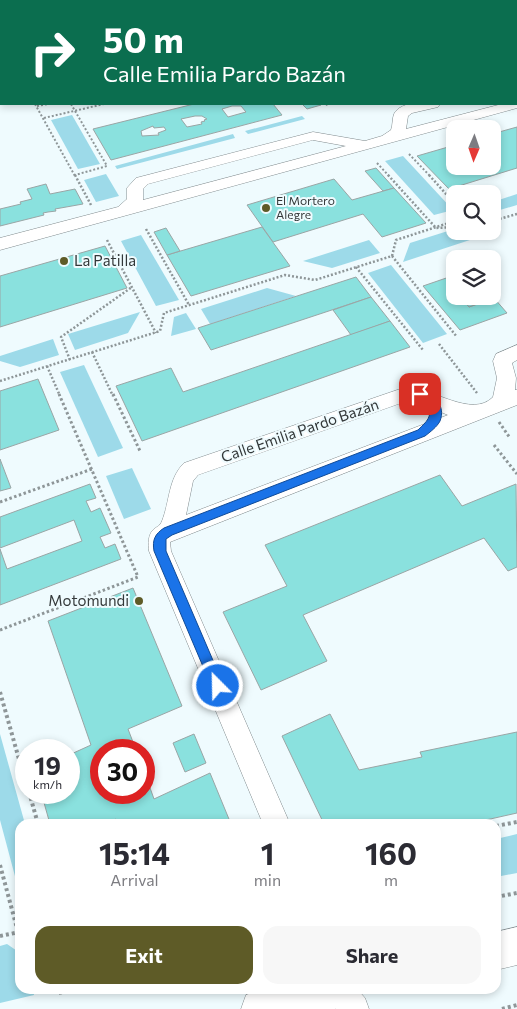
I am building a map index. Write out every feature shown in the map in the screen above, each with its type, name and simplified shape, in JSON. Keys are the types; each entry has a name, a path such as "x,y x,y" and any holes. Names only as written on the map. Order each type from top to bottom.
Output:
{"main road":[{"path":"501,950 517,946"},
{"path":"267,1002 311,994"}],"street":[{"path":"388,138 398,133 401,128 401,115 407,110 429,105"},
{"path":"0,244 157,201 332,147 366,144 513,105"},
{"path":"400,120 405,126 424,129"},
{"path":"124,210 132,203 136,193 135,188 138,184 152,179 313,136 325,136 332,147"},
{"path":"136,193 144,200 157,201"},
{"path":"168,531 494,405 504,394 511,378 502,363 503,359 517,352"},
{"name":"Calle Emilia Pardo Bazán","path":"275,819 160,551 159,543 162,536 168,531 175,516 183,475 191,469 406,394 420,394 449,408 494,405"},
{"path":"421,433 435,421 434,402"},
{"path":"180,492 191,502 201,506 232,507"},
{"path":"342,994 354,1009"}],"path":[{"path":"36,105 92,208"},
{"path":"72,105 107,166 74,175"},
{"path":"44,118 100,105"},
{"path":"409,154 446,194"},
{"path":"378,163 436,228"},
{"path":"501,219 517,214"},
{"path":"392,256 396,240 446,224"},
{"path":"436,228 446,227"},
{"path":"146,230 190,305"},
{"path":"108,240 156,332"},
{"path":"0,381 160,331 164,313 285,275 315,280 392,256"},
{"path":"392,256 457,337"},
{"path":"356,267 422,350"},
{"path":"70,360 61,337 132,287"},
{"path":"439,344 494,405 510,438"},
{"path":"92,352 140,451"},
{"path":"0,630 138,577 48,366"},
{"path":"494,445 517,474"},
{"path":"0,502 92,469"},
{"path":"0,692 15,745"},
{"path":"32,804 37,819"},
{"path":"501,825 517,822"},
{"path":"0,865 15,918"},
{"path":"501,897 517,892"},
{"path":"0,936 15,933"},
{"path":"502,1009 517,1005"}],"shaded area":[{"path":"72,115 100,164 78,169 51,120"},
{"path":"302,116 305,119 248,134 245,131"},
{"path":"233,134 235,138 117,169 115,166"},
{"path":"403,156 446,202 446,212 434,215 385,161"},
{"path":"106,174 119,196 96,202 84,180"},
{"path":"517,194 517,205 501,210 501,199"},
{"path":"446,232 446,240 470,240 403,262 410,243"},
{"path":"141,235 179,300 156,306 121,241"},
{"path":"369,240 380,253 332,268 303,261"},
{"path":"391,265 447,334 423,343 368,273"},
{"path":"267,288 296,296 210,324 201,309"},
{"path":"140,312 128,333 75,350 68,334"},
{"path":"186,313 196,329 171,336 174,317"},
{"path":"53,339 59,355 20,367 0,361 0,356"},
{"path":"84,365 123,448 98,457 60,372"},
{"path":"132,468 151,509 124,519 106,476"},
{"path":"0,734 15,788 15,804 19,804 24,819 15,819 15,876 0,820"},
{"path":"517,834 517,873 501,876 501,838"},
{"path":"7,944 15,950 15,994 34,995 0,1003 0,946"}],"building":[{"path":"190,105 274,105 282,115 111,160 93,129","holes":["241,106 246,112 228,117 222,109","202,116 207,119 201,122 202,124 187,127 181,119","153,126 154,128 164,127 166,130 158,133 159,135 142,136 141,131"]},
{"path":"303,105 321,105 307,109"},
{"path":"517,127 517,168 501,173 501,131"},
{"path":"446,148 446,175 494,175 462,185 446,186 417,156"},
{"path":"376,168 394,188 383,191 365,171"},
{"path":"334,179 352,200 394,188 426,223 382,237 363,214 273,242 247,205"},
{"path":"46,184 50,194 75,189 83,204 55,209 56,211 43,213 44,215 0,226 0,209 32,199 27,189"},
{"path":"262,227 290,266 191,296 167,255"},
{"path":"166,228 180,251 167,255 154,232"},
{"path":"105,246 127,288 0,327 0,276"},
{"path":"356,277 371,297 211,350 198,328"},
{"path":"446,278 446,305 467,305 469,307 475,305 500,305 507,313 460,330 423,286"},
{"path":"371,297 390,321 351,335 333,310"},
{"path":"390,321 410,347 142,441 116,386 171,368 183,392"},
{"path":"38,379 59,430 0,450 0,391"},
{"path":"0,459 11,488 0,491"},
{"path":"440,475 462,506 516,484 517,567 508,571 484,538 303,615 327,661 261,690 223,612 287,586 265,545"},
{"path":"90,484 96,498 86,501 91,512 100,508 111,533 100,537 105,548 115,544 121,559 0,605 0,549 7,569 82,541 74,520 0,548 0,517"},
{"path":"133,588 182,706 128,729 132,739 90,739 90,742 48,621"},
{"path":"330,714 359,770 422,757 420,752 517,732 517,813 490,819 322,819 282,736"},
{"path":"194,734 206,763 185,772 173,743"},
{"path":"90,745 90,804 155,804 155,799 210,773 229,819 49,819 44,804 80,804 80,750"}],"place":[{"name":"El Mortero Alegre","path":"266,208"},
{"name":"La Patilla","path":"64,261"},
{"name":"Motomundi","path":"139,601"}],"route":[{"path":"218,686 160,551 159,543 162,536 168,531 421,433 435,421 436,413 434,402 420,394"}]}
